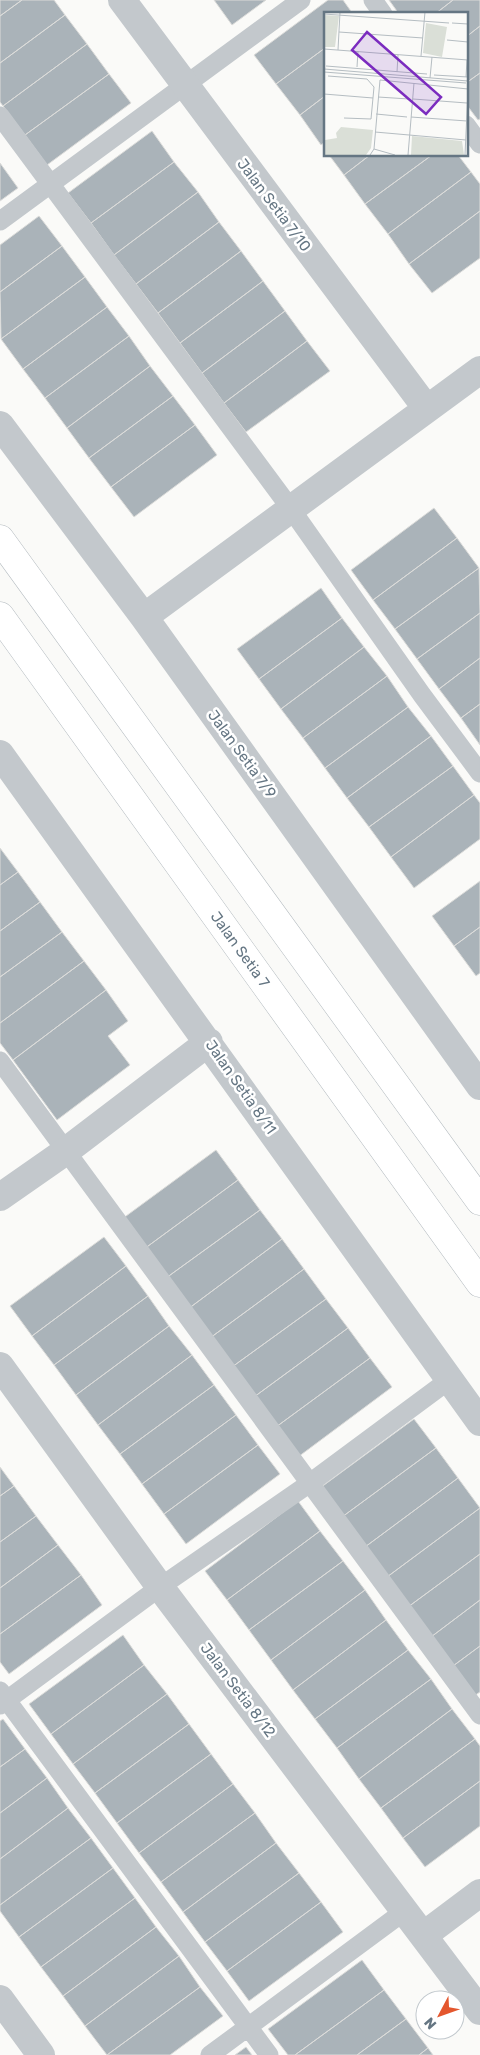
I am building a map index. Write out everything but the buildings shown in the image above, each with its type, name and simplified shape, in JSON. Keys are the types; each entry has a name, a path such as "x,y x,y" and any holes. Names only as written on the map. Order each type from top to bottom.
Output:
{"street":[{"name":"Jalan Setia 7/10","path":"122,0 427,409"},
{"path":"144,617 480,370"},
{"name":"Jalan Setia 7/9","path":"0,425 144,617 480,1086"},
{"path":"0,539 480,1201"},
{"name":"Jalan Setia 7","path":"0,616 480,1283"},
{"name":"Jalan Setia 8/11","path":"0,754 209,1042 480,1422"},
{"path":"0,1197 66,1151 209,1042"},
{"name":"Jalan Setia 8/12","path":"0,1366 160,1587 406,1910 480,2011"},
{"path":"424,1935 480,1893"},
{"path":"0,2000 41,2055"}],"lane":[{"path":"0,221 301,0"},
{"path":"373,0 382,12"},
{"path":"0,116 291,509 422,695 480,773"},
{"path":"468,128 480,144"},
{"path":"0,1061 480,1715"},
{"path":"269,2055 2,1698 310,1483 449,1380"},
{"path":"210,2055 406,1910"}]}
